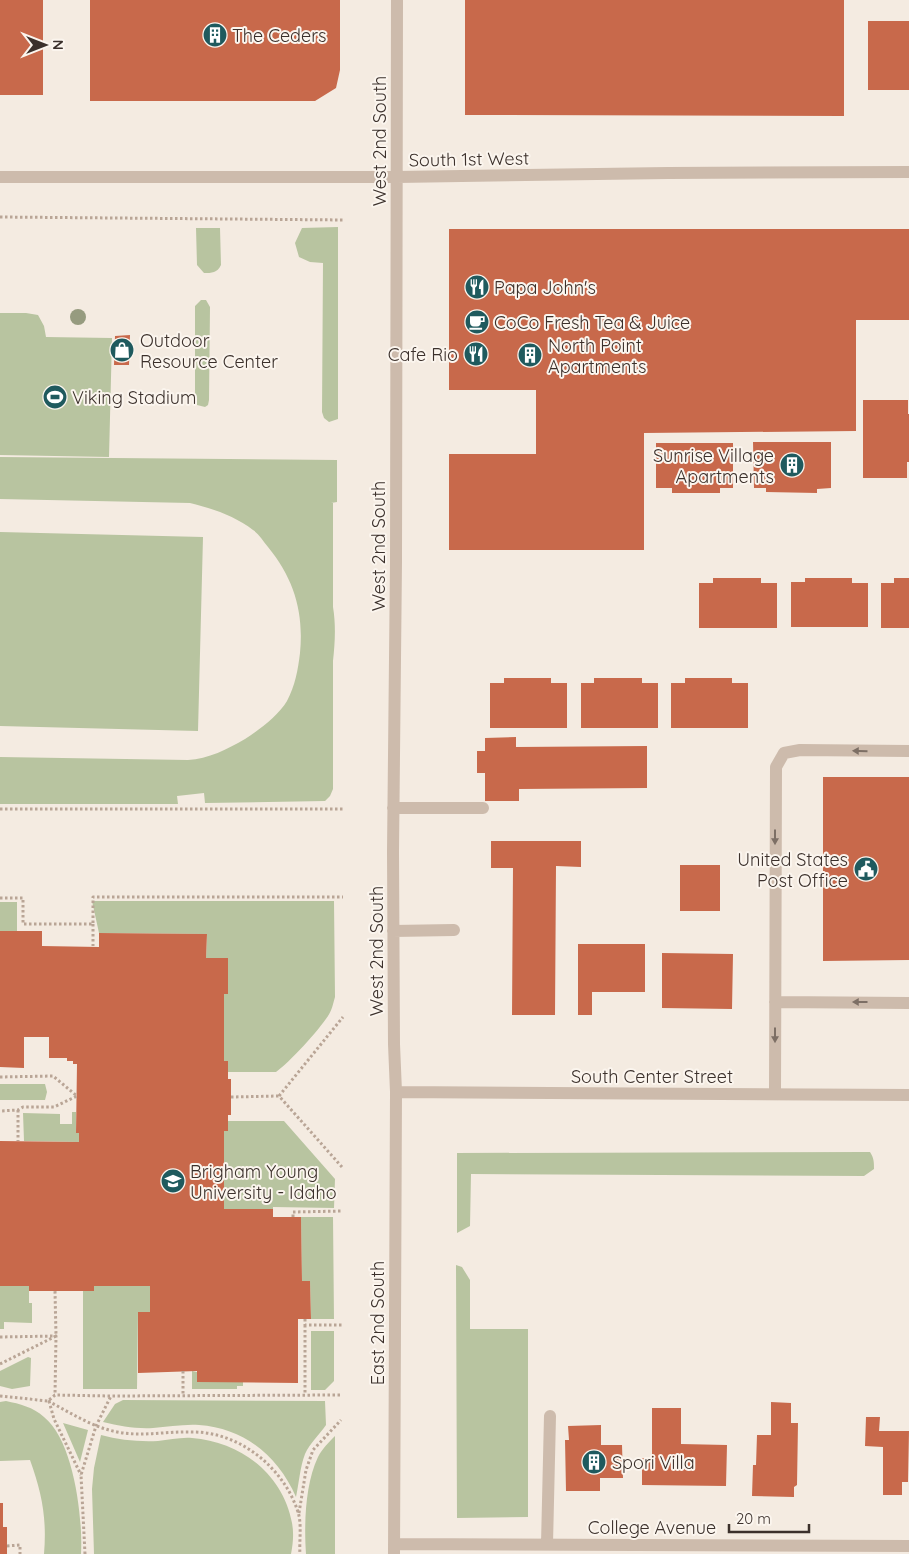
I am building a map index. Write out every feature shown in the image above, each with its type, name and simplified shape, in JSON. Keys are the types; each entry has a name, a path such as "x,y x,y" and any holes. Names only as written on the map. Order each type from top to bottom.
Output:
{"street":[{"name":"West 2nd South","path":"396,1092 394,1044 394,808 397,0"},
{"name":"South 1st West","path":"0,176 397,177 909,172"},
{"path":"775,1094 776,767 784,754 800,750 909,752"},
{"path":"394,808 483,808"},
{"path":"394,931 454,930"},
{"path":"775,1002 909,1003"},
{"name":"South Center Street","path":"396,1092 909,1095"},
{"name":"East 2nd South","path":"394,1549 396,1092"},
{"path":"548,1544 550,1416"},
{"name":"College Avenue","path":"394,1549 548,1544 909,1546"}],"path":[{"path":"0,217 345,220"},
{"path":"0,809 344,809"},
{"path":"93,946 93,897 343,897"},
{"path":"0,898 23,898 23,924 93,924"},
{"path":"279,1096 343,1017"},
{"path":"0,1077 53,1076 77,1096 54,1107 0,1111"},
{"path":"231,1097 279,1096 342,1167"},
{"path":"18,1110 18,1141"},
{"path":"293,1217 293,1212 342,1211"},
{"path":"55,1291 55,1395"},
{"path":"305,1319 305,1395"},
{"path":"305,1325 342,1325"},
{"path":"0,1337 56,1336"},
{"path":"0,1364 56,1336"},
{"path":"183,1371 183,1395"},
{"path":"48,1401 55,1395 341,1395"},
{"path":"0,1396 48,1401 96,1426 119,1432 144,1435 194,1432 214,1434 238,1443 261,1457 277,1475 287,1488 298,1514"},
{"path":"85,1554 81,1475 96,1426 110,1396"},
{"path":"48,1401 54,1419 81,1475"},
{"path":"299,1553 298,1514 306,1470 313,1450 341,1420"},
{"path":"7,1546 20,1545 20,1554"}],"green space":[{"path":"338,227 338,419 329,422 324,418 322,412 323,263 310,262 299,257 295,243 302,228"},
{"path":"196,228 220,228 221,265 214,272 204,273 197,265"},
{"path":"201,300 206,300 210,307 209,400 208,405 205,407 197,405 195,398 195,306"},
{"name":"Viking Stadium","path":"0,313 38,315 44,326 46,337 112,338 109,457 0,455"},
{"path":"0,457 337,460 337,502 331,503 333,503 333,607 335,627 333,661 333,789 325,801 205,803 204,793 177,796 178,804 0,804 0,757 188,760 210,756 238,743 268,722 287,701 297,672 301,638 295,597 285,571 257,534 246,525 223,513 190,503 0,499"},
{"path":"0,532 203,537 198,731 0,726"},
{"path":"92,901 334,901 335,997 330,1011 324,1022 304,1046 276,1072 228,1072 228,1061 224,1061 224,994 228,994 228,958 206,958 207,934 99,933"},
{"path":"0,902 17,902 17,931 0,931"},
{"path":"0,1084 45,1084 47,1092 45,1100 0,1100"},
{"path":"72,1112 76,1112 76,1133 79,1133 79,1142 24,1141 23,1113 60,1114 60,1124 72,1124"},
{"path":"228,1121 284,1121 335,1179 334,1208 273,1207 273,1209 224,1209 224,1131 228,1131"},
{"path":"870,1152 874,1162 874,1169 864,1176 471,1174 470,1226 457,1233 457,1153"},
{"path":"301,1217 333,1217 334,1319 311,1319 310,1281 302,1281"},
{"path":"456,1265 462,1267 470,1280 470,1329 528,1329 528,1517 457,1518"},
{"path":"0,1286 29,1286 29,1303 32,1303 32,1323 4,1322 4,1329 0,1329"},
{"path":"94,1286 150,1286 150,1312 138,1312 137,1389 83,1389 83,1291 94,1291"},
{"path":"311,1331 334,1331 334,1381 325,1390 311,1390"},
{"path":"28,1357 31,1358 30,1386 12,1389 0,1386 0,1371"},
{"path":"192,1371 243,1382 243,1386 237,1386 237,1389 192,1389"},
{"path":"123,1400 325,1401 326,1425 305,1454 296,1497 289,1482 269,1457 245,1438 231,1432 199,1425 140,1428 103,1422 115,1404"},
{"path":"6,1401 26,1406 40,1414 54,1428 63,1443 78,1501 81,1554 44,1554 45,1529 43,1506 30,1460 0,1461 0,1402"},
{"path":"63,1423 88,1430 80,1462"},
{"path":"101,1435 144,1441 192,1438 227,1446 243,1454 269,1476 287,1505 293,1531 291,1554 94,1554 92,1489"},
{"path":"335,1436 335,1554 306,1554 305,1518 310,1479 320,1454"}],"building":[{"path":"0,0 43,0 43,95 0,95"},
{"name":"The Ceders","path":"90,0 340,0 340,70 336,88 315,101 90,101"},
{"path":"465,0 844,0 844,116 465,115"},
{"path":"868,21 909,21 909,90 868,90"},
{"name":"North Point Apartments","path":"449,229 909,229 909,320 856,320 856,431 644,433 644,550 449,550 449,454 536,454 536,390 449,390"},
{"name":"Outdoor Resource Center","path":"130,335 129,365 114,365 115,336"},
{"path":"863,400 908,400 909,462 907,462 907,478 863,478"},
{"name":"Sunrise Village Apartments","path":"753,442 831,442 831,488 817,489 817,493 766,492 766,488 754,488"},
{"name":"Sunrise Village Apartments","path":"656,443 733,443 733,488 720,488 720,493 672,493 672,488 656,488"},
{"path":"713,578 761,578 761,583 777,583 777,628 699,628 699,583 713,583"},
{"path":"805,578 852,578 852,583 868,583 868,627 791,627 791,582 805,582"},
{"path":"894,578 909,578 909,628 881,628 881,583 894,583"},
{"path":"504,678 551,678 551,683 567,683 567,728 490,728 490,683 504,683"},
{"path":"594,678 642,678 642,683 658,683 658,728 581,728 581,683 594,683"},
{"path":"685,678 732,678 732,683 748,683 748,728 671,728 671,683 685,683"},
{"path":"516,737 516,747 647,746 647,788 519,789 519,801 485,801 485,773 477,773 477,751 485,751 485,738"},
{"name":"United States Post Office","path":"823,777 909,777 909,960 823,961"},
{"path":"491,841 581,841 581,867 556,866 555,1015 512,1015 513,868 491,868"},
{"path":"680,865 720,865 720,911 680,911"},
{"path":"0,931 42,931 42,946 99,947 99,933 207,934 206,958 228,958 228,994 224,994 224,1061 228,1061 228,1079 231,1079 231,1115 228,1115 228,1131 224,1131 224,1209 273,1209 273,1217 301,1217 302,1281 310,1281 311,1319 298,1319 298,1383 197,1382 197,1371 138,1373 138,1312 150,1312 150,1286 94,1286 94,1291 29,1291 29,1286 0,1286 0,1141 79,1142 79,1133 76,1133 77,1064 73,1064 73,1061 67,1061 67,1058 49,1058 49,1037 24,1037 24,1068 0,1067"},
{"path":"578,944 645,944 645,992 592,992 592,1015 578,1015"},
{"path":"662,953 733,954 732,1009 662,1008"},
{"path":"771,1402 791,1403 791,1423 798,1423 797,1485 794,1487 794,1497 752,1496 753,1465 756,1465 757,1435 771,1435"},
{"path":"652,1408 681,1408 681,1444 727,1445 726,1486 642,1485 642,1458 652,1458"},
{"path":"866,1417 880,1417 879,1431 909,1431 908,1482 902,1482 902,1495 883,1495 883,1447 865,1446"},
{"name":"Spori Villa","path":"601,1425 601,1445 622,1445 623,1478 600,1478 600,1491 566,1491 565,1440 569,1440 568,1426"},
{"path":"0,1503 3,1503 3,1527 7,1527 7,1554 0,1554"}],"place":[{"name":"The Ceders","path":"215,35"},
{"name":"Papa John's","path":"477,287"},
{"name":"CoCo Fresh Tea & Juice","path":"477,322"},
{"name":"Outdoor Resource Center","path":"122,350"},
{"name":"Cafe Rio","path":"476,354"},
{"name":"North Point Apartments","path":"530,355"},
{"name":"Viking Stadium","path":"55,397"},
{"name":"Sunrise Village Apartments","path":"792,465"},
{"name":"United States Post Office","path":"866,869"},
{"name":"Brigham Young University - Idaho","path":"173,1181"},
{"name":"Spori Villa","path":"594,1462"}]}
